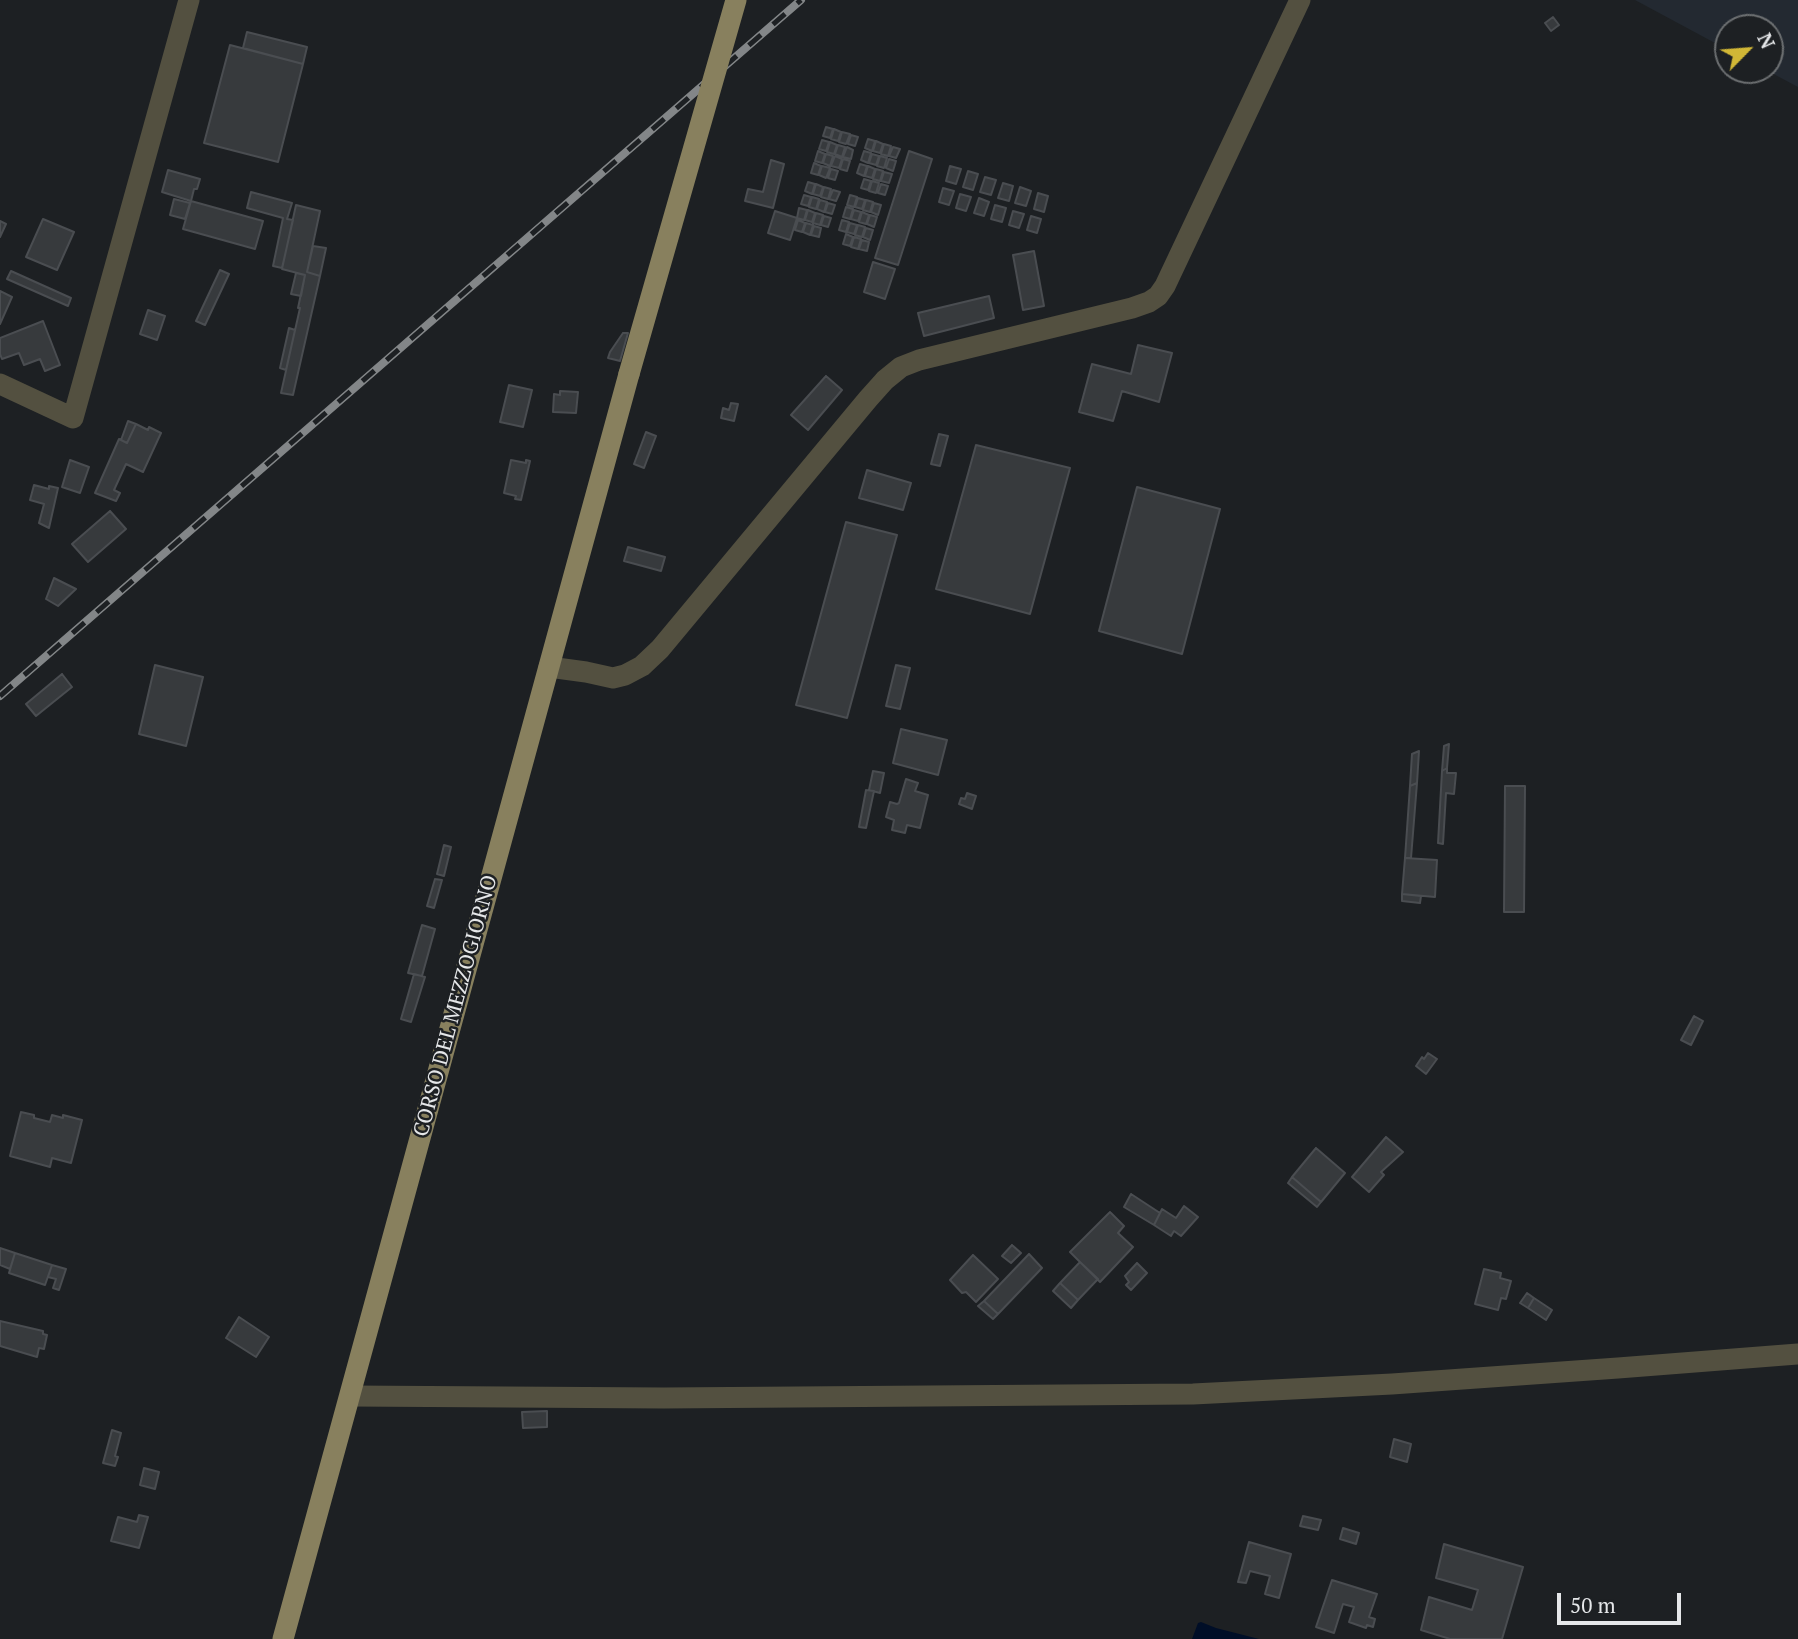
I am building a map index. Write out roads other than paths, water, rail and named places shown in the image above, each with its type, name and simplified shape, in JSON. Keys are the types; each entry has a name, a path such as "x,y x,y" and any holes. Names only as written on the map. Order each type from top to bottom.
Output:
{"main road":[{"name":"CORSO DEL MEZZOGIORNO","path":"283,1639 629,374 736,0"}],"street":[{"path":"0,384 73,418 189,0"},
{"path":"549,667 613,678 625,676 642,666 660,649 876,389 901,368 919,360 1132,308 1158,296 1300,0"},
{"path":"350,1396 664,1398 1193,1394 1419,1382 1798,1354"}],"water":[{"path":"1198,1623 1259,1639 1192,1639"}],"railway":[{"path":"0,696 801,0"}]}
